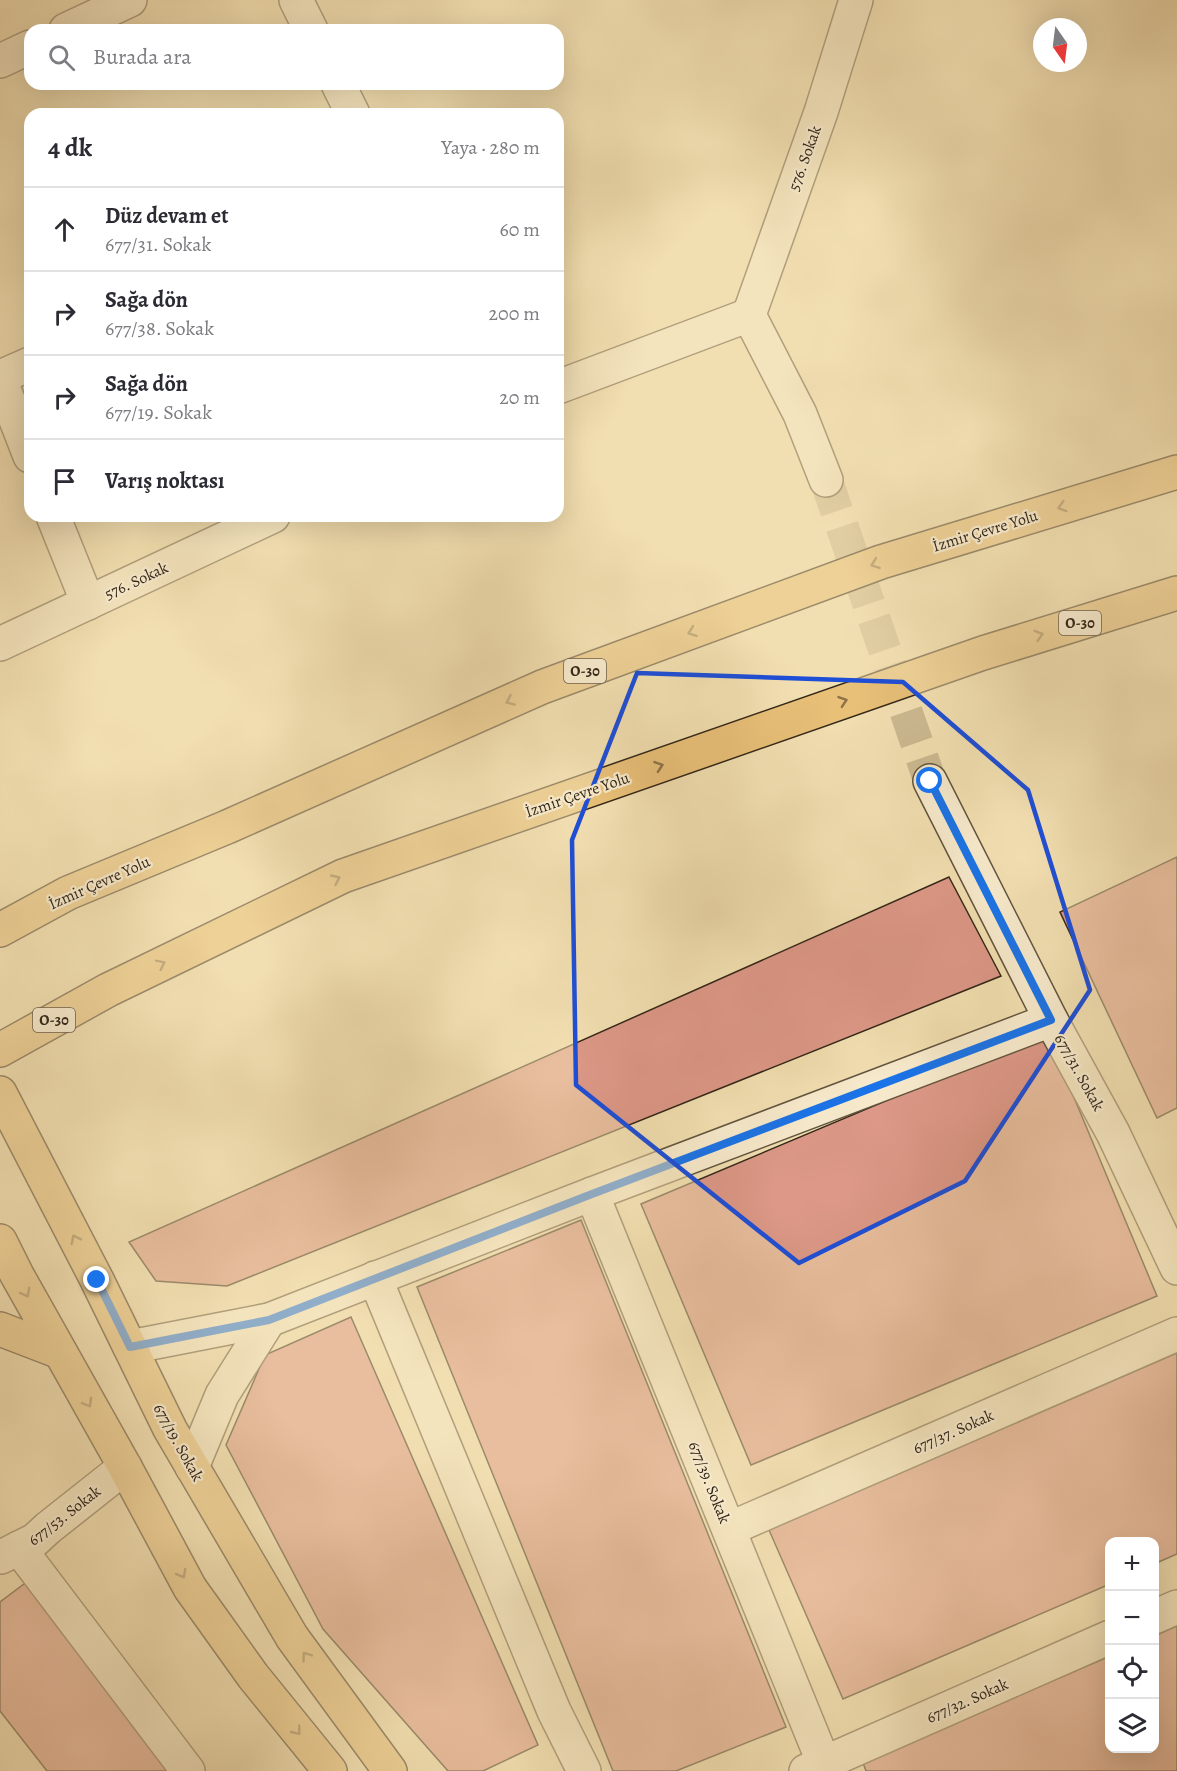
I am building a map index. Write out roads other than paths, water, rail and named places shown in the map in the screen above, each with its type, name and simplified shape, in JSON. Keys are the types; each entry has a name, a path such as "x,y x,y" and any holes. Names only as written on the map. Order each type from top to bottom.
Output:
{"main road":[{"path":"1118,490 1177,463"},
{"name":"İzmir Çevre Yolu","path":"0,930 68,893 227,827 542,687 881,562 1177,472"},
{"name":"İzmir Çevre Yolu","path":"0,1050 108,990 343,876 983,652 1177,593"},
{"name":"677/19. Sokak","path":"0,1093 170,1430 292,1637 390,1771"},
{"path":"0,1241 16,1275 125,1467 190,1588 253,1676 330,1771"},
{"path":"0,1329 60,1352"}],"street":[{"path":"79,24 130,0"},
{"path":"296,0 308,24"},
{"name":"576. Sokak","path":"748,315 821,112 856,0"},
{"path":"0,61 24,50"},
{"path":"341,90 350,108"},
{"path":"564,385 748,315 800,414 826,480"},
{"path":"24,367 0,378 24,440"},
{"path":"56,522 88,603"},
{"name":"576. Sokak","path":"0,645 260,522"},
{"name":"677/31. Sokak","path":"930,781 1051,1020 1113,1132 1177,1268"},
{"path":"130,1347 269,1320 592,1194 1051,1020"},
{"name":"677/39. Sokak","path":"592,1194 729,1529 820,1768"},
{"path":"375,1278 554,1711 584,1771"},
{"path":"192,1467 222,1395 269,1320"},
{"name":"677/37. Sokak","path":"729,1529 1177,1334"},
{"name":"677/53. Sokak","path":"10,1553 35,1540 125,1467"},
{"path":"10,1553 188,1771"},
{"path":"1159,1615 1177,1607"},
{"name":"677/32. Sokak","path":"820,1768 1105,1639"}],"tunnel":[{"path":"826,480 930,781"}]}
